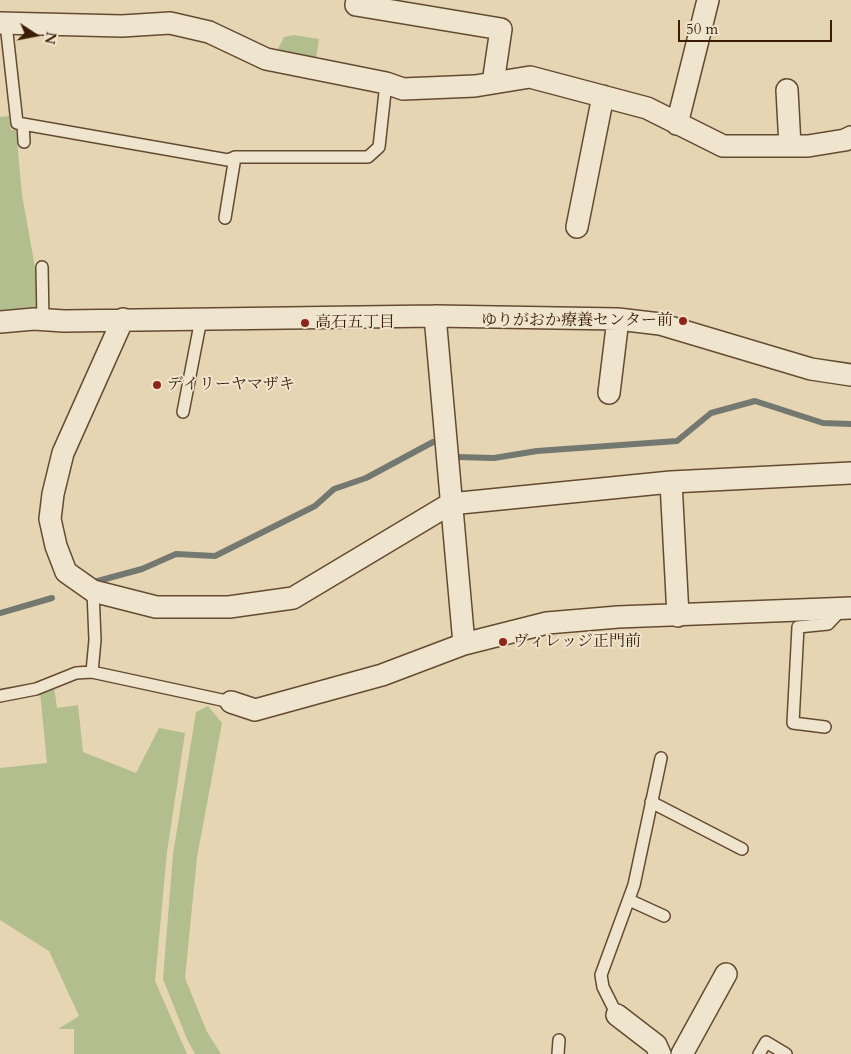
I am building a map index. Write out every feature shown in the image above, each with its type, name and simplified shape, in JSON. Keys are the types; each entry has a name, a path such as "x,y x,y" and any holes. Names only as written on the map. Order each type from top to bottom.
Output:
{"street":[{"path":"357,0 356,5 501,28 493,83"},
{"path":"677,124 708,0"},
{"path":"3,23 122,26 170,23 209,32 266,59 403,89 440,89 530,77 647,108 723,146 808,146 845,140 851,137"},
{"path":"787,90 790,146"},
{"path":"577,227 603,96"},
{"path":"0,322 434,316 618,319 660,324 811,369 851,374"},
{"path":"434,316 464,644"},
{"path":"123,319 63,453 53,494 50,519 56,546 66,572 93,591 156,607 229,607 293,598 450,504 671,482 851,472"},
{"path":"610,393 618,319"},
{"path":"671,482 678,616"},
{"path":"231,702 255,710 382,675 464,644 548,623 618,617 846,608"},
{"path":"682,1054 726,974"},
{"path":"617,1015 656,1044 660,1054"}],"lane":[{"path":"3,23 17,123 228,160 235,157 368,157 379,148 386,84"},
{"path":"23,124 24,142"},
{"path":"225,218 235,157"},
{"path":"42,267 43,320"},
{"path":"183,412 201,319"},
{"path":"92,672 95,640 93,591"},
{"path":"824,727 793,723 798,627 828,624 846,608"},
{"path":"0,696 36,689 76,673 92,672 231,702"},
{"path":"617,1015 603,986 601,975 634,885 662,758"},
{"path":"651,802 742,849"},
{"path":"629,900 664,916"},
{"path":"558,1054 559,1040"},
{"path":"759,1054 766,1042 786,1054"}],"green space":[{"path":"294,35 319,39 316,58 285,53 278,49 284,37"},
{"path":"9,116 11,130 16,130 22,195 36,273 37,308 0,312 0,117"},
{"path":"54,686 57,708 78,705 83,752 136,773 159,728 185,733 167,852 155,981 187,1054 74,1054 74,1029 58,1029 79,1016 49,951 0,920 0,768 47,763 40,692"},
{"path":"208,706 222,723 197,857 185,978 207,1032 221,1054 195,1054 163,979 173,854 196,712"}],"waterway":[{"path":"456,457 494,458 537,451 677,441 711,413 755,401 823,423 851,424"},
{"path":"94,582 142,569 176,554 215,556 315,506 334,489 366,478 433,442"},
{"path":"0,613 52,598"}],"place":[{"name":"ゆりがおか療養センター前","path":"683,321"},
{"name":"高石五丁目","path":"305,323"},
{"name":"デイリーヤマザキ","path":"157,385"},
{"name":"ヴィレッジ正門前","path":"503,642"}]}
